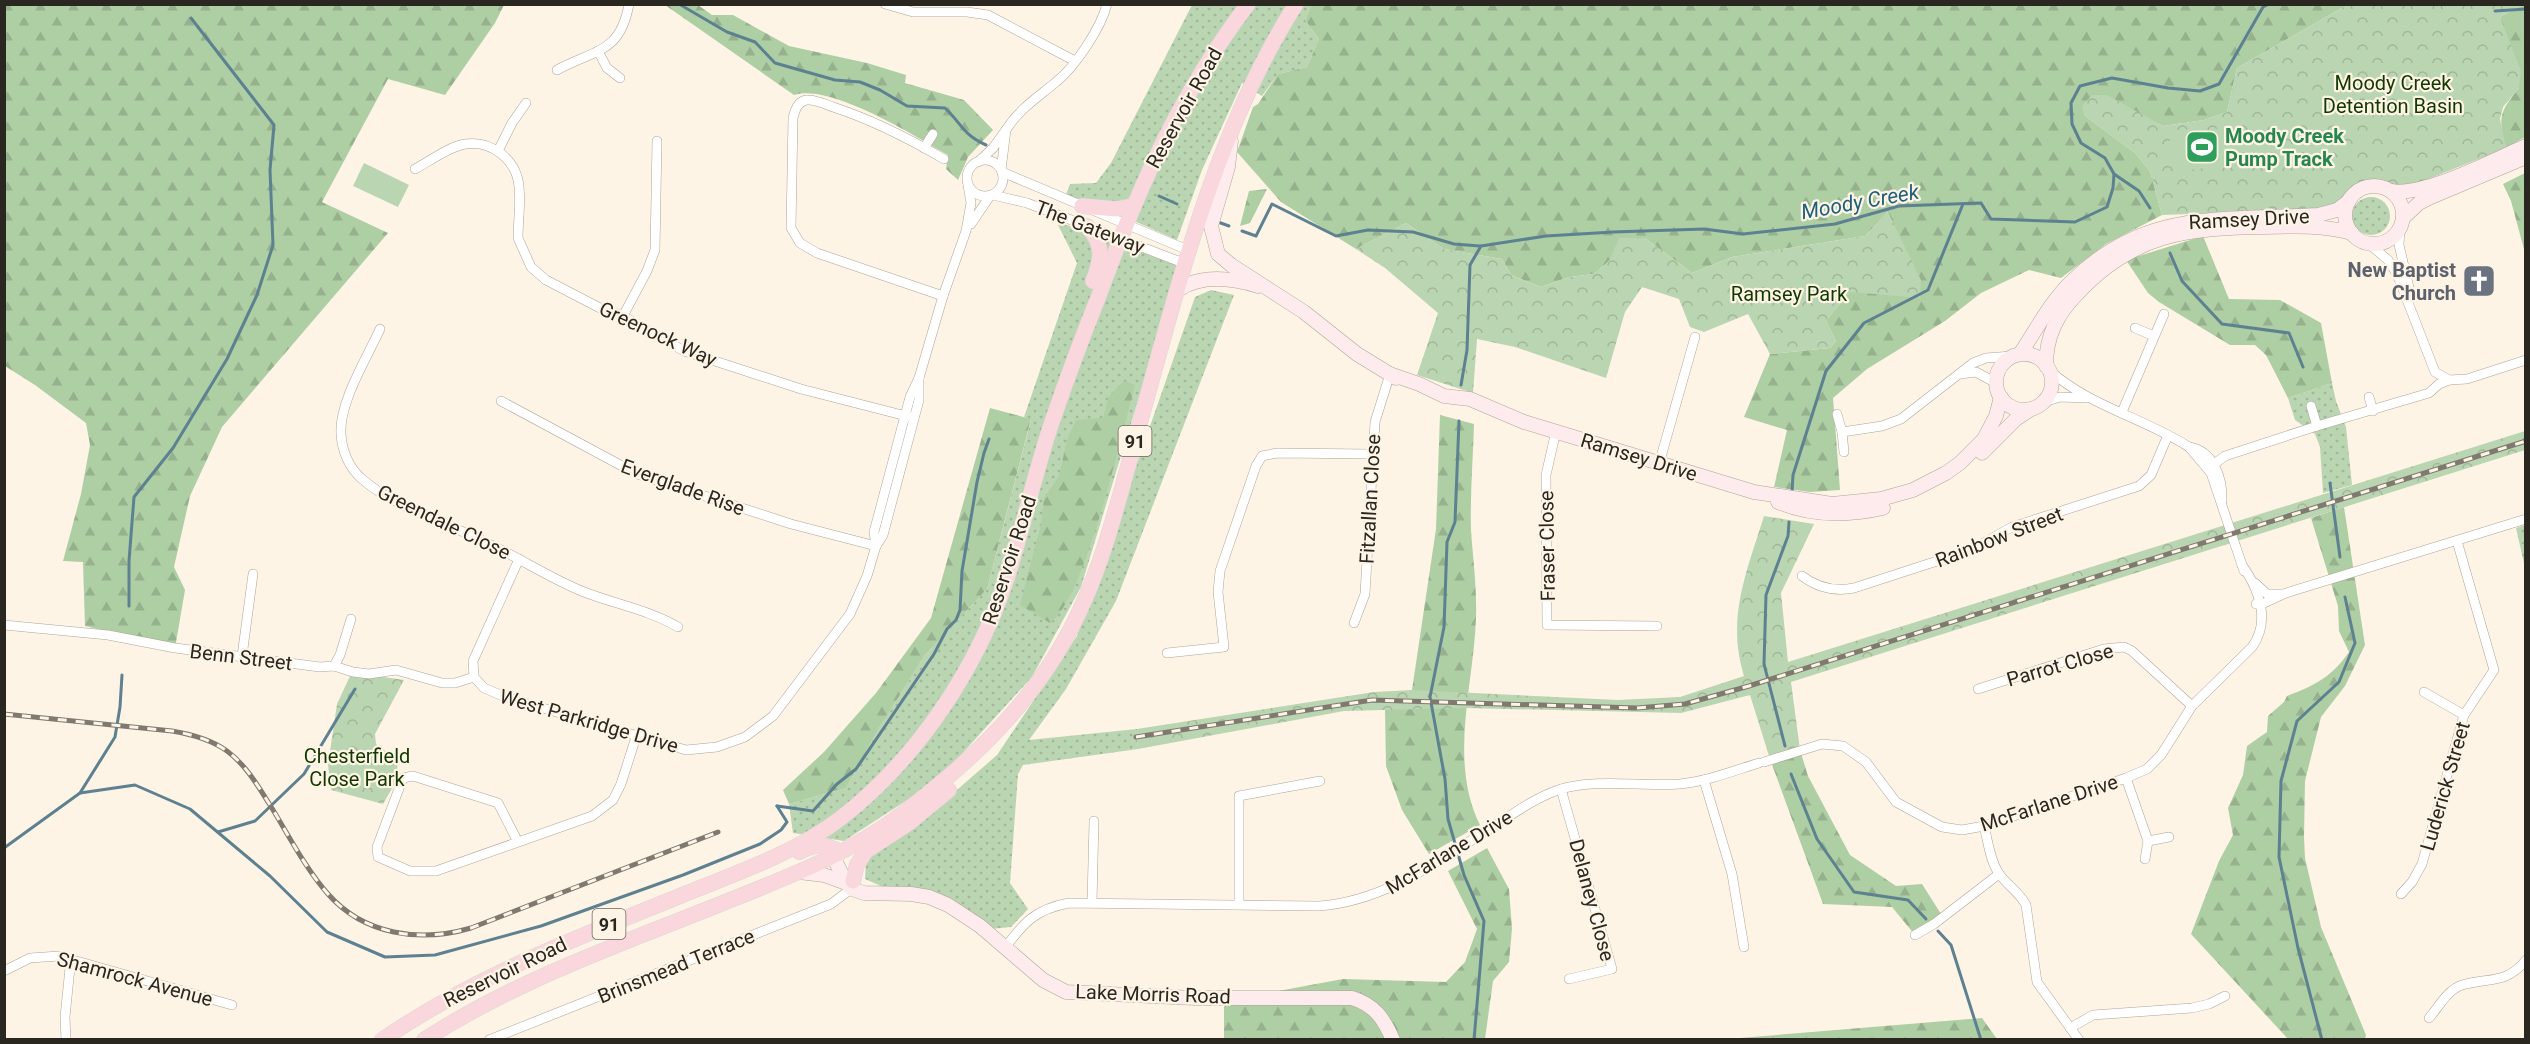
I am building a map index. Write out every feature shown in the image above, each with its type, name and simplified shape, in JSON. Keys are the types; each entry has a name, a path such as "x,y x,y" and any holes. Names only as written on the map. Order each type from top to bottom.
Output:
{"main road":[{"name":"Reservoir Road","path":"382,1040 450,997 531,956 783,853 840,819 895,767 918,741 954,688 981,641 1006,578 1042,453 1063,390 1132,206 1188,93 1206,63 1248,4"},
{"name":"91","path":"1025,699 1065,639 1096,573 1188,258 1232,133 1260,69 1296,4"},
{"name":"Ramsey Drive","path":"1232,133 1228,167 1210,226 1218,254 1304,312 1357,354 1390,374 1444,396 1470,399 1524,422 1754,492 1791,507 1826,513 1864,512 1898,504 1927,493 1955,477 2016,419 2036,406"},
{"path":"2526,146 2427,187 2403,193 2382,187 2363,188 2349,201 2345,218 2352,233 2368,243 2387,241 2419,203 2526,157"},
{"path":"2391,191 2401,203 2401,223"},
{"name":"Ramsey Drive","path":"2016,355 2069,284 2105,254 2138,236 2166,226 2198,220 2318,215 2337,210 2349,201"},
{"path":"1082,206 1116,209 1132,206"},
{"path":"1063,390 1067,354 1101,257 1096,236 1087,226"},
{"name":"Ramsey Drive","path":"2048,368 2050,333 2073,297 2111,263 2144,244 2170,235 2217,228 2322,226 2352,233"},
{"name":"Ramsey Drive","path":"1178,290 1187,284 1206,279 1251,284 1274,292"},
{"path":"2016,355 2035,356 2048,368 2051,384 2046,398 2036,406 2014,408 2001,397 1996,383 2000,367 2016,355"},
{"name":"Ramsey Drive","path":"1754,492 1812,502 1849,504 1881,499 1913,490 1946,473 1972,453 1992,428 2001,397"},
{"name":"Reservoir Road","path":"424,1040 487,1002 532,980 799,872 901,816 967,761 999,730 1025,699"},
{"path":"852,884 857,865 866,851 909,823 975,767 998,742 1025,699"},
{"path":"840,819 832,832 834,851 852,884"},
{"path":"635,914 680,902 718,888 780,862 812,845 834,851"},
{"name":"Lake Morris Road","path":"799,872 824,875 852,884 864,893 911,894 929,897 948,905 980,926 1043,980 1066,992 1195,998 1352,998 1366,1002 1374,1008 1386,1023 1393,1040"}],"street":[{"path":"557,70 598,51 620,34 629,4"},
{"path":"885,4 914,12 967,12 988,15 1075,62"},
{"path":"1006,130 1003,182 992,195 975,193 968,185 970,168 989,152 1024,106 1058,81 1075,62 1100,22 1107,4"},
{"path":"598,51 607,68 620,78"},
{"path":"942,296 807,249 794,236 791,228 794,118 799,103 806,100 816,101 864,117 944,159"},
{"path":"415,169 466,144 478,144 498,151 512,123 526,103"},
{"path":"924,148 933,134"},
{"path":"623,316 647,271 655,250 657,141"},
{"name":"Greenock Way","path":"498,151 514,167 518,177 518,238 531,267 546,280 600,308 623,316 663,340 705,359 827,396 909,417"},
{"path":"978,162 994,162 1002,171"},
{"name":"The Gateway","path":"1002,171 1082,206 1122,231 1188,258"},
{"name":"West Parkridge Drive","path":"474,677 477,683 490,692 678,748 703,750 732,743 760,728 773,716 850,614 867,576 876,546 874,532 909,417 910,396 919,378 942,296 966,231 971,203 968,185"},
{"name":"The Gateway","path":"992,195 1026,202 1087,226 1122,231 1188,258"},
{"name":"West Parkridge Drive","path":"966,231 992,195"},
{"path":"2401,223 2400,253 2420,333"},
{"path":"2368,243 2388,260 2397,274 2435,372 2434,388"},
{"path":"2122,412 2164,314"},
{"path":"2135,328 2154,336"},
{"name":"Greendale Close","path":"380,329 343,412 341,436 353,469 382,493 582,591 657,616 678,627"},
{"path":"1659,464 1695,337"},
{"path":"1842,432 1882,426 1901,419 1943,384 1977,360 2016,355"},
{"path":"2211,466 2225,456 2429,393 2449,380 2467,379 2526,360"},
{"path":"2048,368 2068,386 2089,399 2122,412 2189,447 2197,448 2211,466 2222,486 2222,501 2257,604"},
{"path":"1959,374 1976,372 1996,383"},
{"path":"2435,372 2449,380"},
{"name":"Fitzallan Close","path":"1354,623 1365,594 1371,454 1376,415 1390,374"},
{"path":"2036,406 2060,397 2089,399"},
{"path":"2369,397 2373,411"},
{"name":"Everglade Rise","path":"501,401 637,474 791,524 876,546"},
{"path":"2311,406 2317,426"},
{"path":"1837,414 1844,452"},
{"name":"Fraser Close","path":"1556,431 1546,476 1547,625 1657,626"},
{"name":"Rainbow Street","path":"1802,576 1820,588 1839,590 1854,588 1971,550 2012,527 2133,489 2151,476 2168,435"},
{"path":"1167,653 1224,647 1218,592 1220,571 1256,466 1263,456 1277,453 1371,454"},
{"path":"2257,604 2526,519"},
{"name":"Luderick Street","path":"2401,894 2412,882 2422,864 2464,715 2491,676 2494,664 2457,541"},
{"path":"474,677 472,669 476,652 519,559"},
{"path":"2242,565 2265,593 2286,593"},
{"path":"242,656 253,574"},
{"path":"2252,579 2257,604"},
{"name":"McFarlane Drive","path":"1005,948 1021,927 1038,912 1050,907 1092,902 1319,906 1352,902 1391,887 1545,795 1562,789 1583,786 1680,784 1704,780 1822,744 1843,746 1866,762 1896,802 1942,827 1962,830 1984,826 2138,774 2154,763 2192,706 2242,656 2255,630 2257,604"},
{"path":"334,666 340,655 351,619"},
{"name":"Benn Street","path":"4,625 108,635 175,648 320,667 334,666 369,674 396,670 442,683 455,683 474,677"},
{"name":"Parrot Close","path":"1978,689 2104,649 2124,647 2132,651 2192,706"},
{"path":"2424,692 2464,715"},
{"path":"518,842 498,803 413,776 404,778 376,847 378,856 410,871 436,871 592,816 613,800 621,784 636,737"},
{"path":"2126,778 2148,841 2145,859"},
{"path":"1704,780 1732,874 1744,947"},
{"path":"1239,904 1239,796 1320,781"},
{"name":"Delaney Close","path":"1562,789 1612,969 1569,979"},
{"path":"1092,902 1094,821"},
{"path":"1984,826 1999,874 2023,898 2037,982 2079,1040"},
{"path":"2148,841 2169,837"},
{"path":"1915,934 1934,924 1999,874"},
{"name":"Brinsmead Terrace","path":"489,1040 831,904 852,884"},
{"name":"Shamrock Avenue","path":"4,971 38,956 71,958 232,1005"},
{"path":"66,1040 65,1017 71,958"},
{"path":"2429,1018 2454,989 2462,985 2502,978 2516,970 2526,960"},
{"path":"2070,1028 2093,1015 2192,1008 2209,1004 2225,996"}],"green space":[{"path":"5,5 504,5 495,23 445,95 388,79 322,202 388,233 222,427 190,496 174,567 185,590 175,648 85,626 83,562 63,561 81,494 90,445 86,423 5,366"},
{"path":"665,5 698,5 712,15 733,15 789,46 867,63 906,75 905,83 964,100 993,130 968,157 958,180 946,169 948,155 872,113 850,104 810,93 794,95"},
{"path":"1192,5 1311,5 1305,20 1319,39 1307,67 1278,74 1262,96 1242,83 1202,170 1177,240 1132,220 1065,197 1070,184 1096,183 1111,163"},
{"path":"1311,5 2347,5 2237,68 2227,112 2204,120 2163,126 2135,112 2084,115 2135,153 2150,171 2162,215 2106,244 2061,278 2029,270 1981,293 1945,321 1867,369 1833,398 1840,490 1810,492 1774,487 1787,430 1744,417 1770,354 1830,348 1836,341 1826,321 1897,234 1888,212 1865,236 1732,257 1692,273 1645,238 1609,261 1594,274 1569,277 1541,287 1511,275 1502,259 1444,249 1406,223 1356,249 1281,202 1237,152 1253,107 1258,104 1278,74 1307,67 1319,39 1305,20"},
{"name":"Moody Creek Detention Basin","path":"2347,5 2523,5 2500,17 2521,71 2519,88 2503,107 2500,119 2506,148 2406,188 2363,184 2328,209 2162,215 2150,171 2135,153 2084,115 2082,106 2092,95 2107,95 2163,126 2204,120 2227,112 2237,68"},
{"path":"2525,5 2525,137 2506,148 2502,116 2507,103 2519,88 2500,17"},
{"name":"Moody Creek Pump Track","path":"2219,128 2225,129 2234,143 2236,156 2232,165 2224,168 2190,170 2174,167 2170,142 2174,132 2186,129 2202,133"},
{"path":"364,163 409,185 398,207 353,186"},
{"path":"2525,173 2525,253 2511,201 2503,184"},
{"path":"1267,189 1250,223 1240,226 1249,191"},
{"path":"2371,197 2384,203 2390,216 2384,229 2371,235 2358,229 2352,216 2358,203"},
{"name":"Ramsey Park","path":"1888,212 1921,280 1920,298 1850,292 1826,321 1836,341 1830,348 1770,354 1748,314 1704,332 1690,327 1679,299 1642,287 1625,312 1606,378 1515,347 1477,339 1473,393 1417,375 1438,313 1385,268 1356,249 1406,223 1444,249 1502,259 1511,275 1541,287 1569,277 1594,274 1609,261 1619,238 1645,238 1692,273 1732,257 1865,236"},
{"path":"1056,221 1177,265 1081,587 1032,677 938,780 844,841 793,833 789,804 846,788 878,730 925,655 987,589 1031,420 1024,417 1077,263"},
{"path":"2203,236 2229,299 2280,300 2321,323 2332,383 2288,398 2266,355 2255,345 2230,345 2159,302 2148,293 2126,260"},
{"path":"1211,290 1234,295 1116,601 1066,689 1029,740 1137,729 1138,749 1023,765 1018,774 1010,883 1028,909 1011,927 991,929 963,906 918,893 890,890 865,879 866,860 911,830 997,755 1077,636 1195,297"},
{"path":"1124,381 1135,385 1101,513 1076,582 1063,608 1050,623 1020,605 1041,525 1044,498 1059,476 1067,440 1076,420 1103,418 1109,396"},
{"path":"2332,383 2346,427 2352,485 2323,493 2320,447 2315,434 2295,420 2288,398"},
{"path":"990,408 1031,419 987,589 925,655 878,730 846,788 789,804 783,790 824,752 876,693 931,618"},
{"path":"1440,415 1474,424 1471,530 1476,617 1464,749 1471,800 1480,825 1429,854 1402,810 1386,766 1385,708 1412,690 1436,529"},
{"path":"2525,431 2525,450 1791,682 1800,750 1770,759 1750,695 1681,713 1465,708 1344,711 1138,749 1137,729 1374,692 1412,690 1618,700 1680,697 1744,676 1739,655 1738,614 1745,576 1764,516 1814,524 1781,593 1788,662"},
{"path":"2344,507 2365,645 2345,686 2321,717 2305,781 2304,837 2305,858 2321,927 2366,1035 2365,1039 2288,1039 2191,934 2219,861 2233,835 2228,808 2243,775 2247,746 2267,732 2268,716 2284,702 2287,696 2322,679 2336,668 2349,652 2339,631 2338,606 2311,518"},
{"path":"2526,525 2525,568 2516,528"},
{"name":"Chesterfield Close Park","path":"350,676 377,676 404,680 375,734 376,744 397,760 398,778 383,804 331,790 328,765 337,704"},
{"path":"1800,750 1808,776 1850,855 1896,886 1922,884 1943,917 1915,935 1892,907 1823,904 1770,759"},
{"path":"1487,848 1509,889 1512,929 1509,962 1493,981 1485,1039 1224,1040 1224,1001 1343,979 1446,982 1465,962 1477,929 1448,871"},
{"path":"1982,1018 1997,1039 1728,1039"}],"waterway":[{"path":"679,4 727,32 755,42 775,63 835,80 860,82 880,90 907,106 945,108 967,133 986,145"},
{"name":"Moody Creek","path":"1461,385 1467,350 1470,265 1481,246 1546,236 1613,232 1704,229 1743,234 1835,224 1899,206 1981,203 1991,219 2075,222 2107,207 2113,188 2114,174 2105,158 2081,143 2072,124 2071,103 2080,86 2112,78 2200,91 2219,84 2263,7 2269,4"},
{"name":"Moody Creek","path":"2495,11 2526,9"},
{"path":"129,606 129,561 134,497 173,448 227,359 257,295 273,245 270,170 274,125 191,18"},
{"path":"2114,174 2139,191 2150,208"},
{"path":"1159,196 1177,204"},
{"path":"1242,231 1256,236 1272,204 1336,236 1368,230 1413,232 1454,244 1480,246"},
{"path":"1792,492 1793,475 1826,371 1864,323 1928,290 1963,204"},
{"path":"1218,222 1229,226"},
{"path":"2170,253 2182,281 2222,324 2289,333 2303,367"},
{"path":"1459,421 1455,522 1447,542 1444,627 1430,697 1445,779 1448,819 1464,875 1484,921 1474,1040"},
{"path":"777,806 813,811 837,784 856,769 934,654 947,629 956,620 960,610 962,571 977,482 989,439"},
{"path":"2330,483 2340,557"},
{"path":"1785,746 1764,664 1766,595 1788,536 1789,522"},
{"path":"2322,1040 2298,948 2279,857 2281,781 2297,721 2339,682 2355,643 2345,597"},
{"path":"4,848 80,793 115,737 122,675"},
{"path":"218,832 255,821 304,774 355,689"},
{"path":"1791,774 1817,839 1854,892 1908,900 1926,919"},
{"path":"80,793 135,785 190,809 270,876 327,932 385,957 435,955 541,926 683,875 760,844 781,830 787,822 777,806"},
{"path":"1938,931 1951,945 1981,1040"}],"railway":[{"path":"1136,737 1372,700 1637,708 1685,704 1749,686 2526,441"},
{"path":"4,714 172,731 201,738 221,747 234,757 251,776 304,862 328,894 358,919 394,932 432,935 471,928 718,832"}],"place":[{"name":"Moody Creek Pump Track","path":"2202,147"},
{"name":"New Baptist Church","path":"2479,281"}]}
